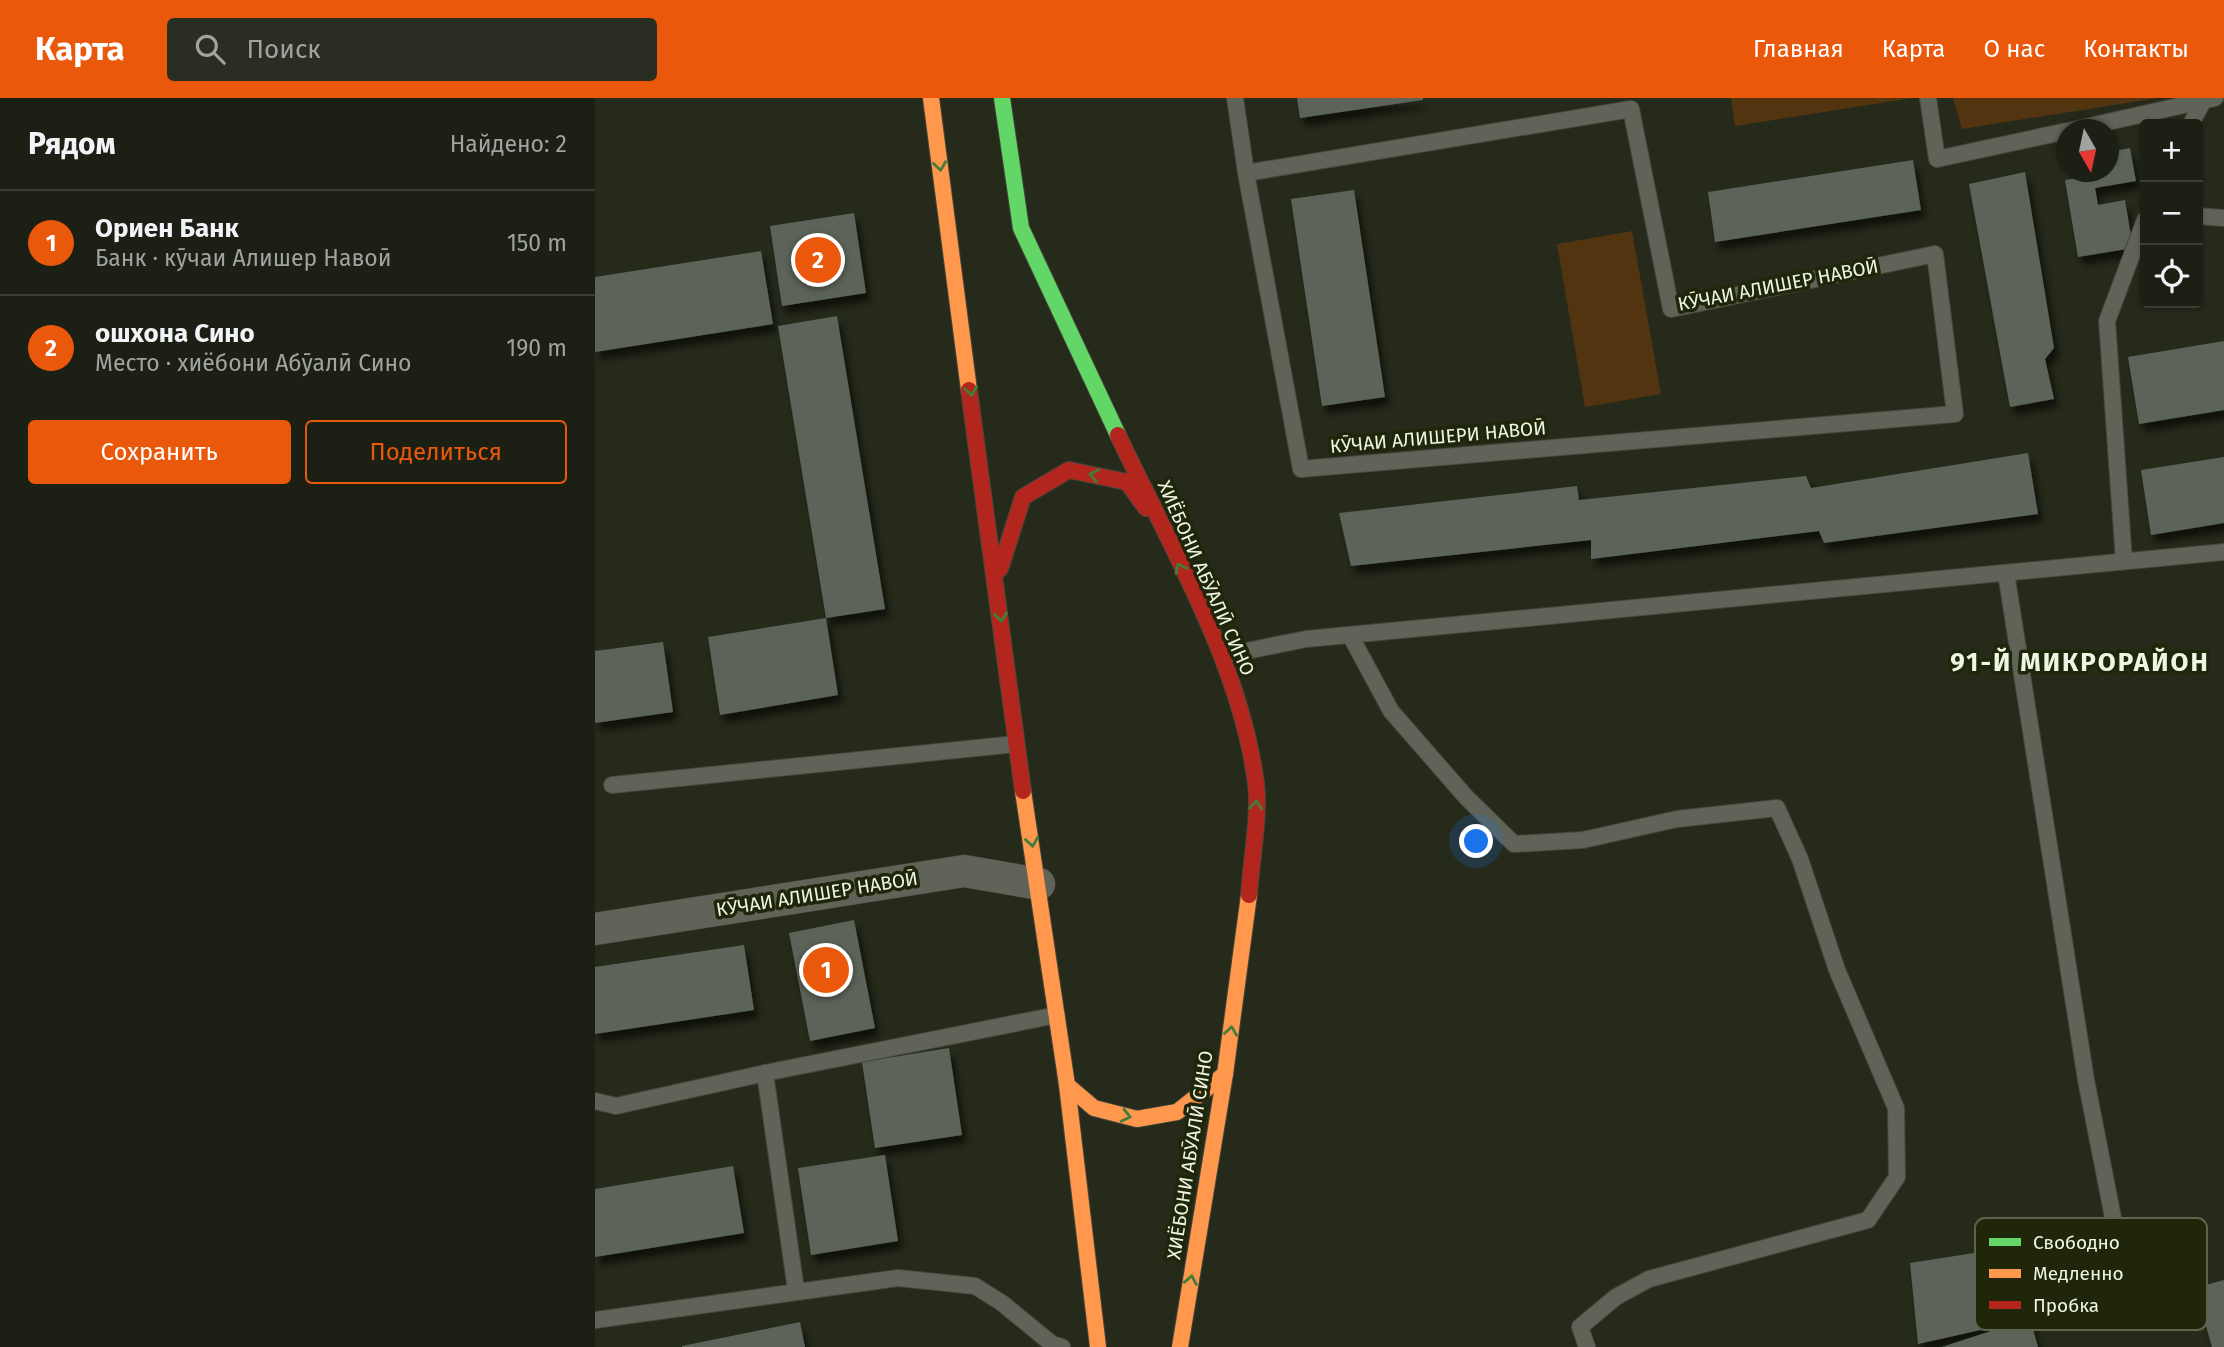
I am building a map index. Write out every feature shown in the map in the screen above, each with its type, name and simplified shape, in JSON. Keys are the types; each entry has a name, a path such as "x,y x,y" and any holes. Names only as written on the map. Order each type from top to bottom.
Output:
{"main road":[{"path":"931,98 997,578 1016,744 1067,1085 1098,1347"},
{"name":"ХИЁБОНИ АБӮАЛӢ СИНО","path":"1002,98 1021,228 1222,656 1244,719 1258,787 1249,897 1225,1074 1180,1347"},
{"path":"997,578 1023,497 1069,470 1127,481 1161,529"},
{"path":"1067,1085 1094,1108 1137,1119 1177,1112 1225,1074"}],"street":[{"name":"КӮЧАИ АЛИШЕР НАВОӢ","path":"595,929 964,871 1039,884"}],"lane":[{"name":"КӮЧАИ АЛИШЕРИ НАВОӢ","path":"1235,98 1246,173 1301,469 1955,414"},
{"path":"1928,98 1937,159 2056,133"},
{"path":"2194,119 2207,99"},
{"path":"2119,119 2207,99"},
{"name":"КӮЧАИ АЛИШЕР НАВОӢ","path":"1246,173 1631,109 1671,309 1935,254 1955,414"},
{"path":"2203,216 2224,218"},
{"path":"2124,561 2107,321 2140,233"},
{"path":"1222,656 1306,639 2224,552"},
{"path":"2006,573 2084,1067 2113,1218"},
{"path":"1350,635 1391,711 1466,797 1514,844 1583,840 1677,819 1777,808 1800,859 1837,970 1896,1108 1896,1177 1868,1220 1649,1279 1616,1297 1580,1327 1587,1347"},
{"path":"612,785 1016,744"},
{"path":"595,1101 616,1106 765,1073 1056,1015"},
{"path":"765,1073 796,1290"},
{"path":"595,1320 796,1290 898,1278 975,1286 1002,1303 1057,1346"},
{"path":"1032,1347 1057,1346"}],"shaded area":[{"path":"1731,98 1912,98 1735,126"},
{"path":"1953,98 2158,98 1962,129"},
{"path":"1632,231 1661,394 1585,407 1557,244"}],"building":[{"path":"1297,98 1423,98 1423,100 1300,118"},
{"path":"2130,148 2136,181 2095,188 2098,205 2125,200 2133,248 2078,257 2065,182 2119,182 2119,150"},
{"path":"1913,160 1921,210 1715,242 1708,192"},
{"path":"2025,172 2054,348 2045,359 2054,399 2010,407 1969,184"},
{"path":"1354,190 1385,397 1322,406 1291,199"},
{"path":"854,213 866,293 782,306 770,226"},
{"path":"761,251 773,324 595,352 595,277"},
{"path":"837,316 885,609 826,618 778,326"},
{"path":"2224,341 2224,410 2139,424 2128,357"},
{"path":"2028,453 2038,514 1824,543 1819,531 1591,559 1591,540 1351,566 1339,513 1577,486 1579,500 1806,476 1811,488"},
{"path":"2224,457 2224,523 2151,535 2141,470"},
{"path":"826,618 838,695 720,715 708,637"},
{"path":"663,642 673,712 595,723 595,651"},
{"path":"854,920 875,1028 810,1041 789,933"},
{"path":"744,945 754,1010 595,1034 595,967"},
{"path":"949,1048 962,1135 875,1148 862,1062"},
{"path":"885,1155 898,1241 811,1255 798,1168"},
{"path":"733,1166 744,1233 595,1257 595,1189"},
{"path":"1975,1253 1975,1330 1980,1330 1918,1344 1910,1263"},
{"path":"2224,1280 2224,1347 2212,1347 2207,1330 2207,1285"},
{"path":"800,1322 805,1347 682,1347 682,1346"},
{"path":"1994,1330 2033,1330 2038,1347 1942,1347"}],"traffic: fast":[{"path":"1002,98 1021,228 1118,435"}],"traffic: slow":[{"path":"931,98 969,390"},
{"path":"1023,791 1067,1085 1098,1347"},
{"path":"1180,1347 1225,1074 1249,895"},
{"path":"1067,1085 1094,1108 1137,1119 1177,1112 1225,1074"}],"traffic: jam":[{"path":"969,390 1023,791"},
{"path":"1118,435 1201,605 1235,694 1248,739 1257,796 1249,895"},
{"path":"1000,569 1023,497 1069,470 1127,482 1146,508"}],"place":[{"name":"ошхона Сино","path":"818,260"},
{"name":"Ориен Банк","path":"826,970"}],"district":[{"name":"91-Й МИКРОРАЙОН","path":"2080,662"}]}
